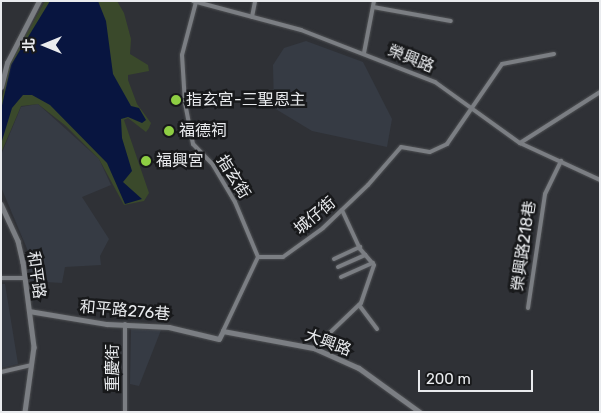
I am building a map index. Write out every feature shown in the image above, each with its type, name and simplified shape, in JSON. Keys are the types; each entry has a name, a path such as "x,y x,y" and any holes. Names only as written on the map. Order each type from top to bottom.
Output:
{"street":[{"path":"1,87 7,63 40,1"},
{"path":"252,17 255,1"},
{"path":"364,53 374,1"},
{"name":"榮興路","path":"194,2 301,30 435,82 520,143 600,180"},
{"name":"指玄街","path":"194,2 182,67 193,144 213,165 235,202 258,257"},
{"path":"373,7 450,21"},
{"path":"472,108 502,64 554,54"},
{"path":"520,143 600,92"},
{"name":"城仔街","path":"258,257 283,257 342,210 379,173 401,147 430,152 447,144 472,108"},
{"name":"榮興路218巷","path":"528,308 545,194 561,161"},
{"name":"和平路","path":"1,204 18,241 34,347 25,412"},
{"path":"342,210 360,247 373,263"},
{"path":"334,258 360,247"},
{"path":"338,267 365,254"},
{"path":"223,331 258,257"},
{"path":"341,276 373,263"},
{"path":"314,348 359,305 373,263"},
{"path":"1,278 25,278"},
{"path":"359,305 376,329"},
{"name":"和平路276巷","path":"29,311 125,324 170,326 219,339 223,331"},
{"name":"重慶街","path":"125,324 125,412"},
{"name":"大興路","path":"223,331 314,348 359,368 420,412"},
{"path":"1,372 31,365"}],"shaded area":[{"path":"306,41 363,62 392,119 387,147 312,131 274,108 273,65 284,48"},
{"path":"38,104 99,159 111,185 82,197 109,239 100,256 101,265 65,267 62,283 30,281 28,251 1,187 1,155 21,107"},
{"path":"1,284 5,284 18,364 1,368"},
{"path":"131,329 161,330 139,386 130,384"}],"green space":[{"path":"45,1 117,1 124,13 131,39 130,54 148,65 149,71 128,75 128,80 137,104 151,123 149,128 146,132 128,118 124,120 149,193 144,201 124,205 99,159 66,126 38,104 21,106 1,153 1,103 10,64"}],"water":[{"path":"50,1 98,1 106,21 113,74 131,106 139,108 146,120 142,123 128,117 121,119 122,138 132,171 123,182 142,199 125,204 107,163 50,105 32,95 23,95 12,108 1,144 1,110 11,65"}],"place":[{"name":"指玄宮-三聖恩主","path":"176,100"},
{"name":"福德祠","path":"169,131"},
{"name":"福興宮","path":"146,161"}]}
